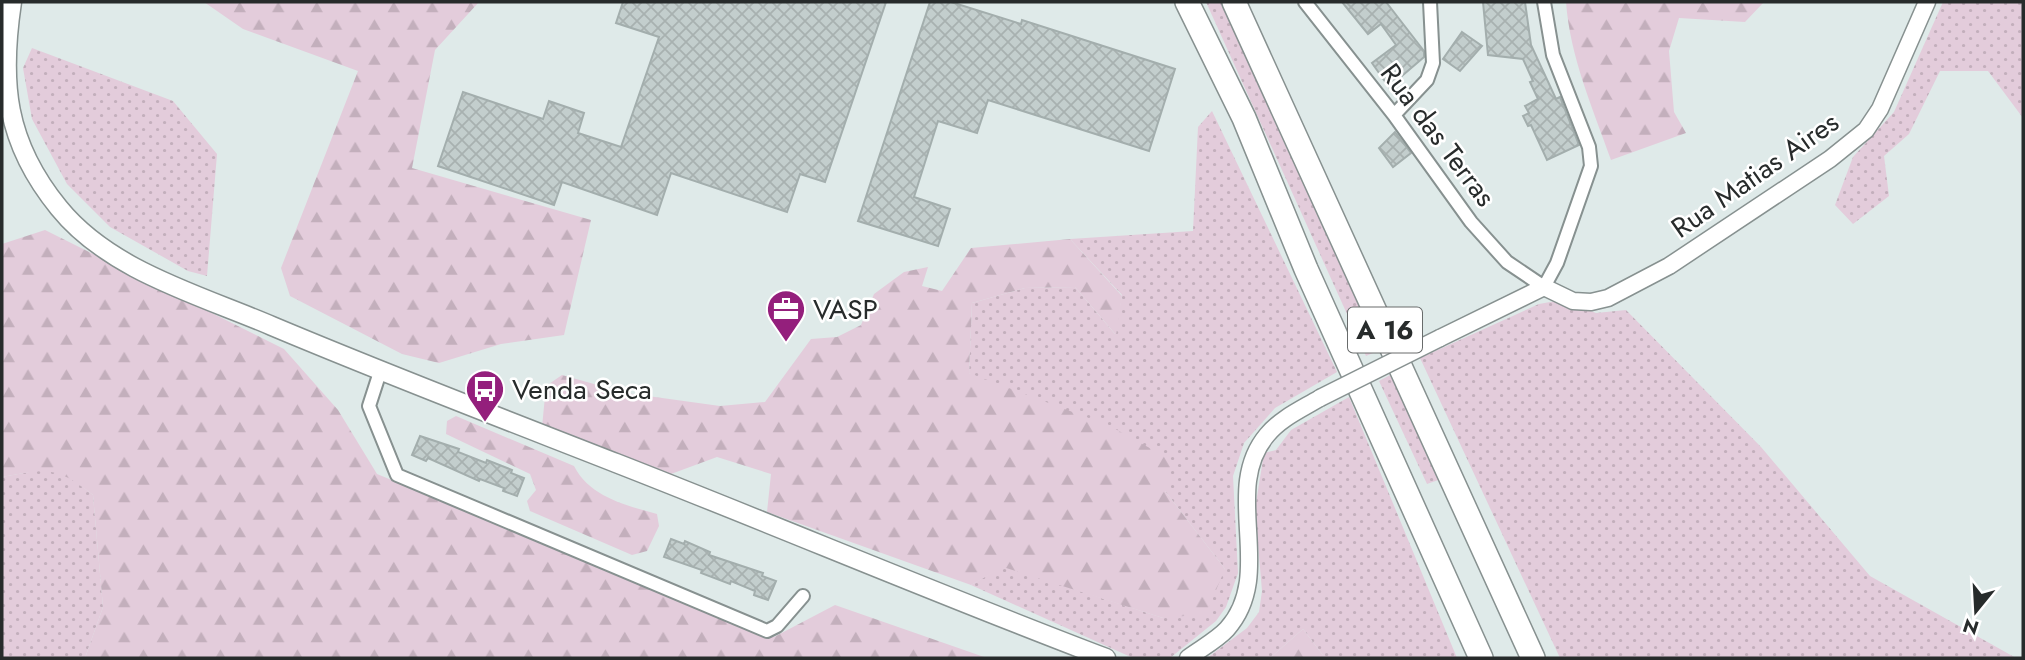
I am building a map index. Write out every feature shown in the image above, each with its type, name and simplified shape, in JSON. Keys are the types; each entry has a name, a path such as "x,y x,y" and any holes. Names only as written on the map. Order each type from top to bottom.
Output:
{"highway":[{"name":"A 16","path":"1187,2 1244,118 1306,269 1481,658"},
{"name":"A 16","path":"1234,2 1533,658"}],"main road":[{"path":"9,8 4,66 7,100 27,160 59,208 101,248 156,277 380,372 1106,658"}],"street":[{"name":"Rua das Terras","path":"1305,2 1394,115 1471,222 1507,262 1544,287"},
{"path":"1394,115 1427,80 1433,63 1430,2"},
{"path":"1188,658 1227,629 1249,582 1246,478 1251,461 1266,436 1279,423 1320,398 1544,287 1557,263 1591,166 1589,147 1553,55 1544,2"},
{"name":"Rua Matias Aires","path":"1544,287 1573,301 1591,302 1608,298 1669,266 1830,159 1866,130 1880,109 1927,2"},
{"path":"380,372 369,406 397,475 767,631 777,626 803,596"}],"green space":[{"path":"204,2 479,2 435,50 412,168 591,220 564,335 501,344 439,363 402,354 290,296 281,268 358,71 243,29"},
{"path":"1206,2 1221,2 1382,349 1366,356"},
{"path":"1566,2 1764,2 1745,22 1679,18 1669,51 1674,112 1686,133 1611,160 1577,63"},
{"path":"1943,2 2023,2 2023,118 1988,71 1940,71 1909,134 1884,156 1889,196 1853,224 1835,205 1853,157 1894,112"},
{"path":"32,48 173,101 217,154 207,276 188,271 110,227 67,184 32,119 23,68"},
{"path":"1212,111 1337,372 1275,408 1244,443 1233,476 1238,573 1226,607 1216,621 1170,658 1133,658 971,585 1003,566 1163,618 1225,569 1165,491 969,373 972,303 1025,288 1075,287 1115,334 1122,295 1070,239 1193,231 1198,127"},
{"path":"45,230 284,349 338,410 377,474 774,637 835,605 987,658 85,658 103,607 93,495 69,478 50,472 2,477 2,244"},
{"path":"1070,239 1122,296 1116,335 1075,287 1025,288 972,303 969,373 1110,426 1173,461 1165,491 1225,569 1206,614 1163,618 1003,567 971,585 767,512 771,474 717,457 671,474 542,427 546,386 562,375 626,393 720,406 765,402 811,339 837,337 861,325 874,294 904,272 928,267 922,286 942,291 971,248"},
{"path":"1561,300 1596,313 1626,310 1761,447 1870,576 2016,658 1560,658 1420,358 1539,304"},
{"path":"1392,374 1441,479 1427,484 1379,381"},
{"path":"1349,397 1457,658 1325,658 1303,629 1270,658 1207,658 1247,628 1259,612 1262,591 1255,509 1264,453 1276,450 1291,430"},
{"path":"456,416 574,466 581,477 599,492 621,503 657,514 659,526 647,551 632,555 530,511 527,501 536,490 530,474 446,434 447,421"},
{"path":"45,469 69,476 93,495 103,607 85,658 2,658 2,477"},
{"path":"1303,629 1325,658 1270,658"}],"building":[{"path":"623,2 886,2 825,182 800,174 787,212 671,173 657,215 562,182 554,205 438,166 463,92 543,119 549,101 584,113 578,133 621,147 659,37 616,23"},
{"path":"930,2 951,2 1021,24 1022,20 1175,69 1149,151 988,100 977,133 938,121 914,197 950,209 938,246 858,221"},
{"path":"1342,2 1386,2 1424,51 1424,57 1389,87 1372,63 1396,45 1381,24 1368,34"},
{"path":"1483,2 1525,2 1531,45 1556,99 1560,97 1579,145 1547,160 1531,125 1528,126 1523,116 1529,113 1525,106 1538,99 1530,82 1533,81 1523,59 1488,55"},
{"path":"1462,32 1482,46 1460,71 1443,59"},
{"path":"1395,132 1411,153 1393,167 1379,148"},
{"path":"420,436 459,449 458,452 486,463 487,460 512,470 511,473 524,478 517,496 503,491 504,488 480,479 479,481 428,458 426,461 412,455"},
{"path":"671,539 684,544 685,541 710,552 709,555 763,573 762,576 776,581 768,600 731,581 730,584 701,573 702,570 664,557"}],"place":[{"name":"VASP","path":"786,343"},
{"name":"Venda Seca","path":"485,423"}]}
